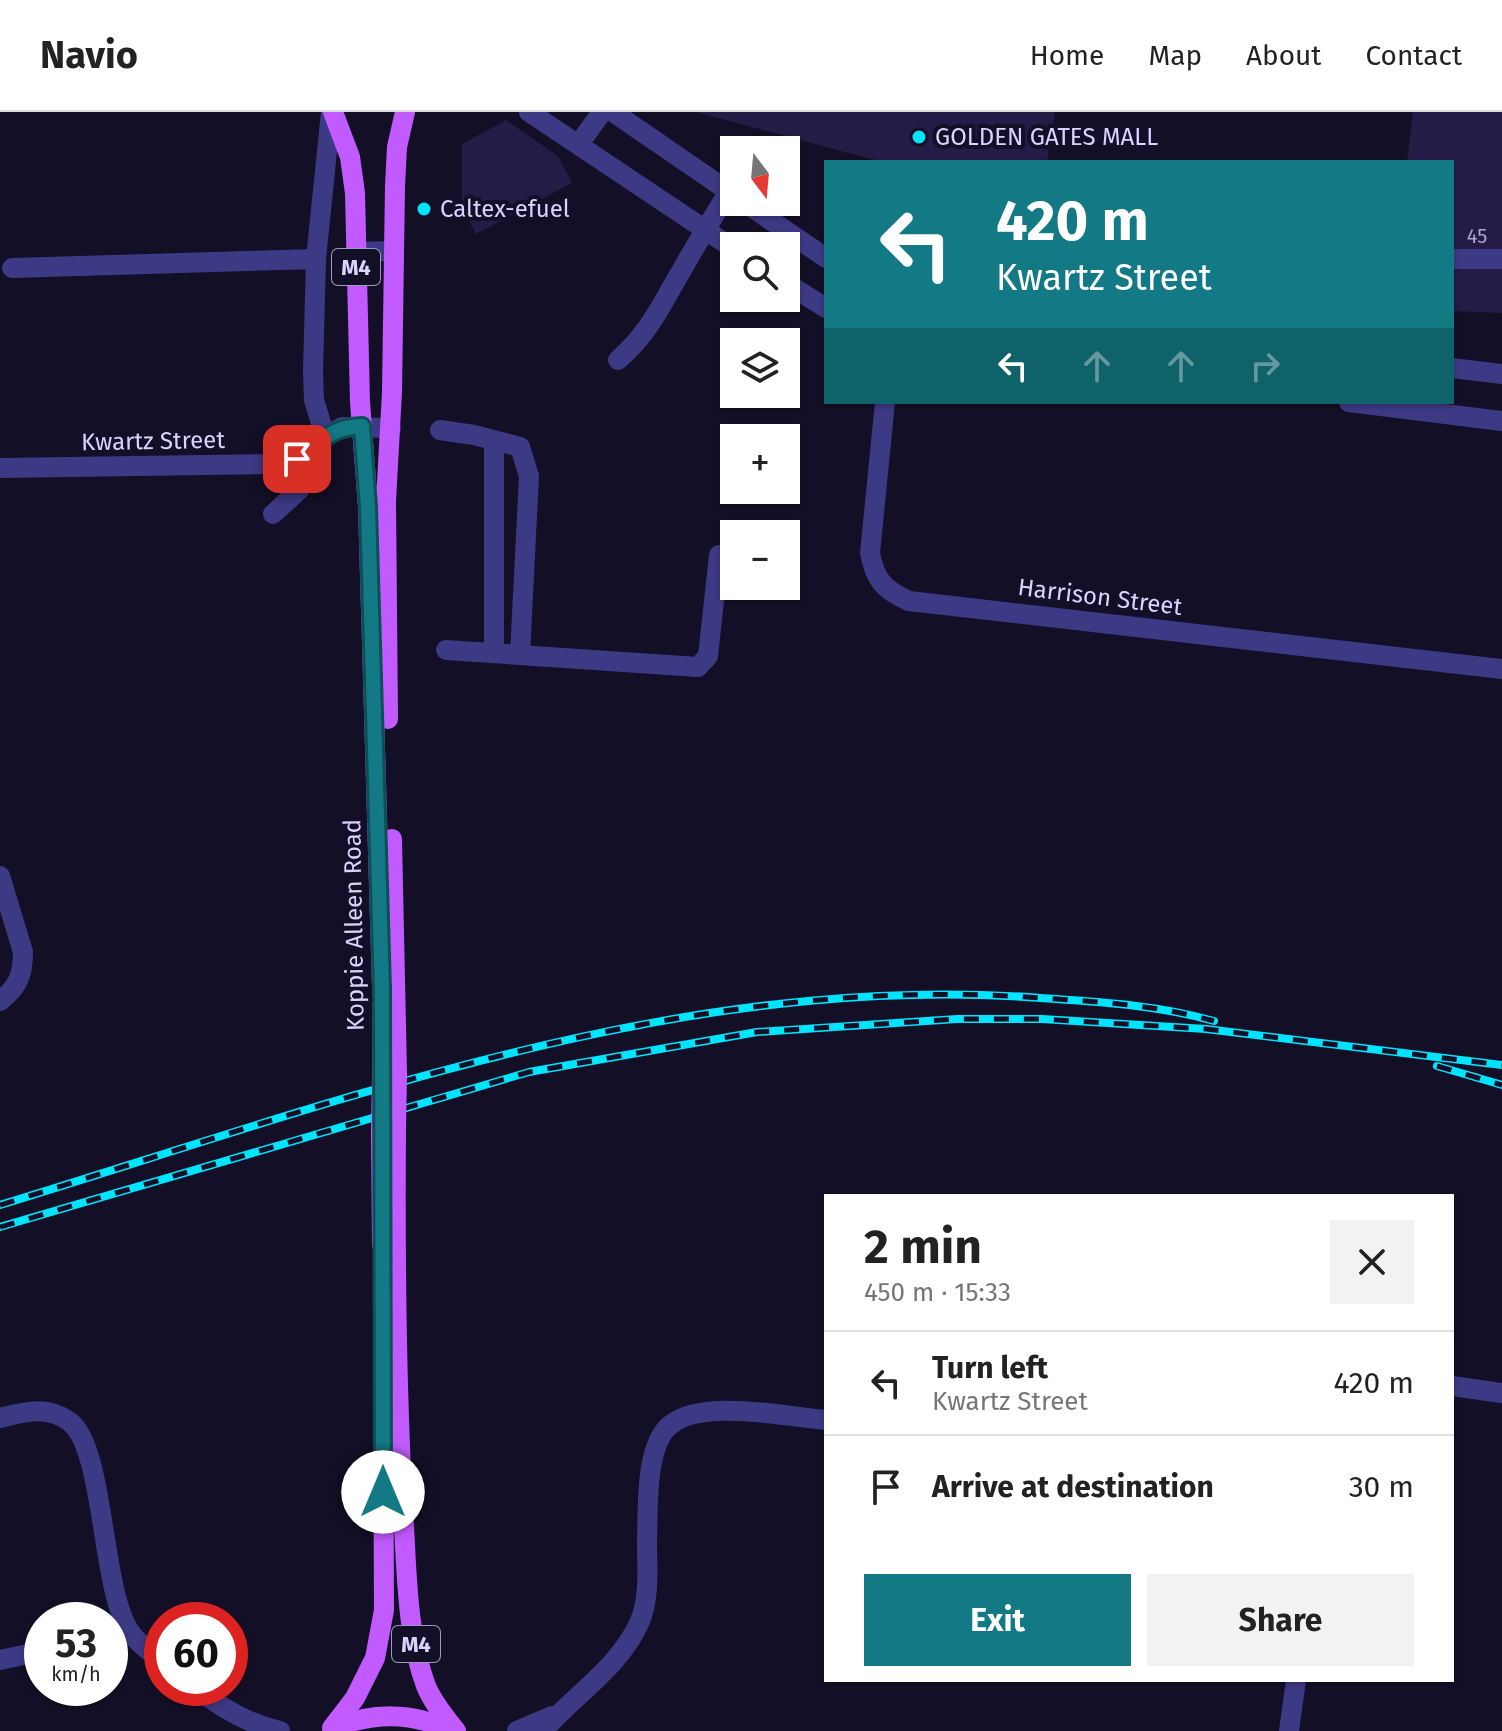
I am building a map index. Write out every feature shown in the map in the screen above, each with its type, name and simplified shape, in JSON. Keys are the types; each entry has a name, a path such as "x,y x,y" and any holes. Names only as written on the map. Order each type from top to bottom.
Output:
{"main road":[{"name":"Koppie Alleen Road","path":"332,112 344,134 352,166 368,507 382,989 390,1074"},
{"name":"Koppie Alleen Road","path":"329,1729 355,1698 370,1670 384,1610 390,1074 386,501 391,428 397,147 405,112"},
{"name":"Koppie Alleen Road","path":"388,1129 396,1392 411,1612 427,1687 456,1731"},
{"name":"M4","path":"329,1729 369,1717 389,1716 427,1721 450,1731"}],"street":[{"path":"273,514 299,490 320,442 314,400 316,259 332,112"},
{"path":"529,112 720,240"},
{"path":"578,145 602,112"},
{"path":"613,112 720,185"},
{"path":"618,360 638,342 656,318 704,230 720,213"},
{"path":"765,216 824,257"},
{"path":"355,252 394,251"},
{"path":"12,268 316,259"},
{"path":"1454,259 1502,259"},
{"path":"800,292 824,307"},
{"path":"1454,368 1502,374"},
{"name":"Harrison Street","path":"885,404 870,553 873,573 886,591 909,601 1502,669"},
{"path":"1365,404 1502,421"},
{"name":"Kwartz Street","path":"0,468 278,464 297,459 342,427 391,428"},
{"path":"440,430 520,447 529,476 520,654"},
{"path":"494,440 494,652"},
{"path":"446,650 698,667 708,656 719,555"},
{"path":"0,876 23,952 23,965 17,984 0,1001"},
{"path":"1454,1386 1500,1390"},
{"path":"0,1418 33,1410 69,1421 83,1437 119,1602"},
{"path":"543,1731 621,1653 639,1623 646,1603 648,1490 656,1449 665,1429 687,1414 721,1411 824,1420"},
{"path":"0,1660 24,1655"},
{"path":"1289,1731 1296,1682"},
{"path":"219,1707 239,1731"},
{"path":"219,1707 253,1723 280,1731"},
{"path":"517,1731 559,1712"}],"building":[{"name":"GOLDEN GATES MALL","path":"696,112 1055,112 1047,160 875,160 800,140 800,136 785,136"},
{"path":"1413,112 1502,112 1502,313 1454,311 1454,160 1407,160"},
{"path":"506,120 558,156 572,183 476,234 462,207 462,144"}],"railway":[{"path":"0,1205 255,1125 512,1053 643,1024 774,1004 907,995 1041,998 1150,1008 1214,1021"},
{"path":"0,1227 529,1072 757,1032 957,1019 1042,1019 1206,1029 1502,1065"},
{"path":"1437,1066 1502,1085"}],"place":[{"name":"GOLDEN GATES MALL","path":"919,137"},
{"name":"Caltex-efuel","path":"424,209"}],"route":[{"path":"297,459 314,449 325,436 342,427 362,426 368,507 382,989 383,1492"}]}
